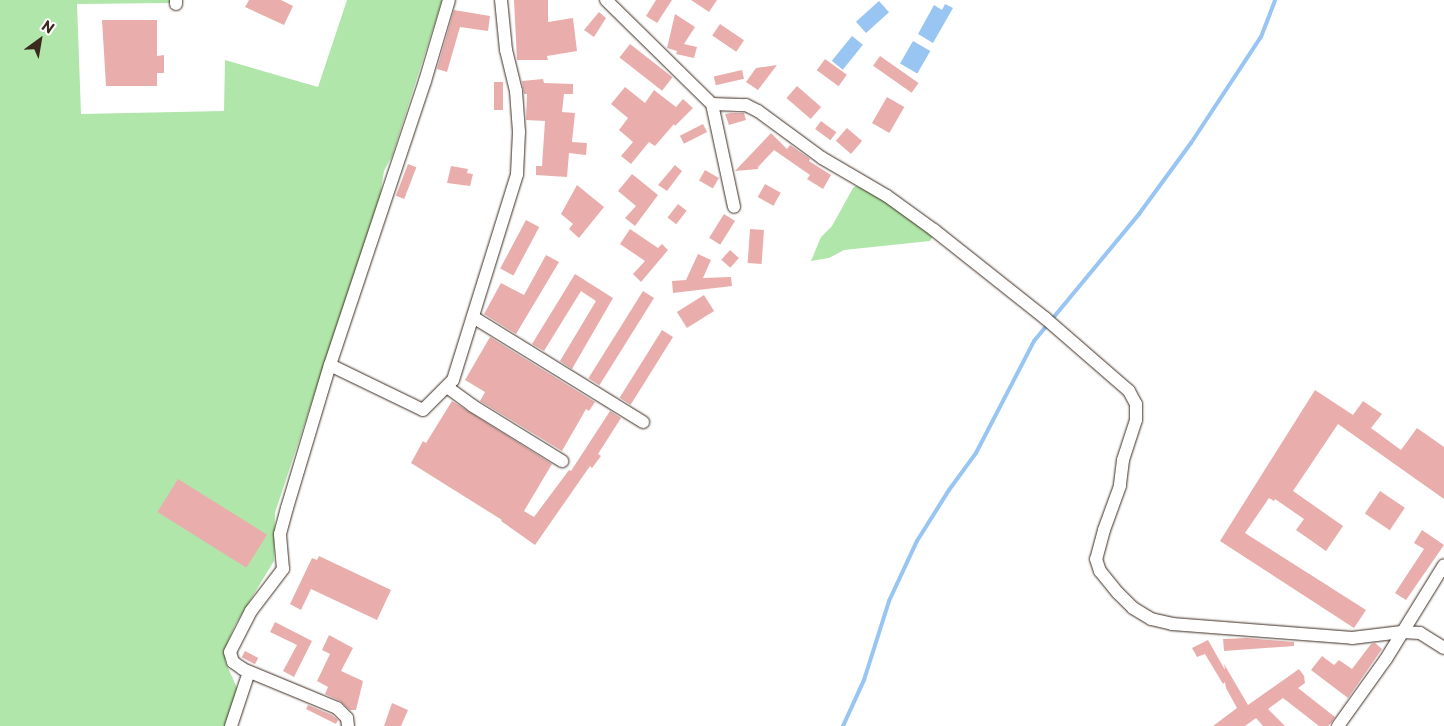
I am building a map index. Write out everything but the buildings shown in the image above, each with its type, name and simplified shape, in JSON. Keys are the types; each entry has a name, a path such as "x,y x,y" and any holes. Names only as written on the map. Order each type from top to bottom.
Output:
{"street":[{"path":"348,726 347,718 337,708 249,672 233,662 230,652 251,611 282,569 280,534 330,365 425,82 450,0"},
{"path":"330,365 423,410 453,380 517,174 519,132 516,91 506,50 501,0"},
{"path":"606,0 712,104 734,208"},
{"path":"712,104 746,106 758,111 822,158 887,196 926,224 1052,324 1129,391 1136,404 1136,420 1123,460 1120,486 1096,559 1100,571 1133,608 1151,619 1172,624 1352,638 1402,632 1420,633 1444,648"},
{"path":"473,317 642,422"},
{"path":"447,387 473,406 562,461"},
{"path":"1338,726 1386,659 1444,565"},
{"path":"231,726 249,672"}],"green space":[{"path":"0,0 170,0 170,3 77,4 81,114 224,111 225,60 318,87 347,0 442,0 392,156 384,171 380,195 275,513 274,561 235,625 226,646 225,661 237,688 225,726 0,726"},
{"path":"856,186 887,199 933,236 930,241 844,250 829,258 811,261 821,237 832,226 853,188"}],"water":[{"path":"879,1 889,12 866,33 856,22"},
{"path":"945,4 953,8 933,43 918,34 934,5 942,10"},
{"path":"852,36 863,45 843,70 832,61"},
{"path":"913,41 930,51 917,74 900,64"}],"waterway":[{"path":"843,726 864,680 889,601 917,541 949,490 976,453 1034,341 1139,214 1191,143 1261,37 1275,0"}]}
